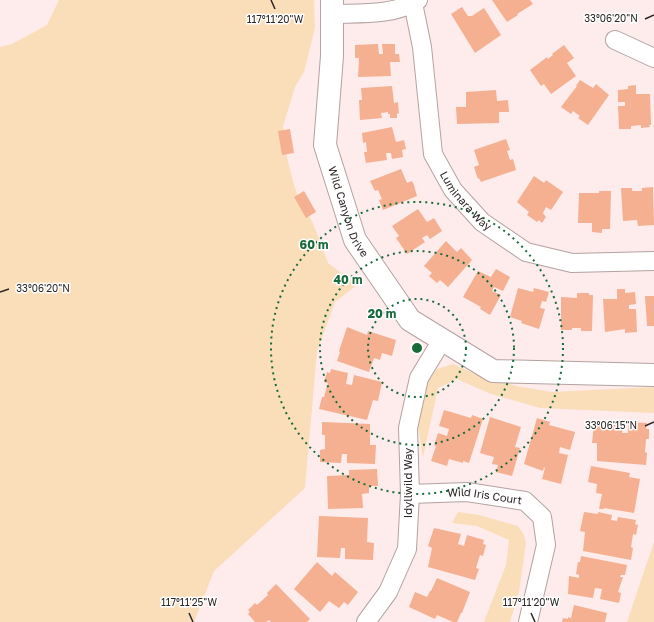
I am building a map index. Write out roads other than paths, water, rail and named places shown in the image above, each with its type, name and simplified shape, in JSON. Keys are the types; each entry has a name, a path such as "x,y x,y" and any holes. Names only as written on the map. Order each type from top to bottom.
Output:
{"street":[{"path":"332,7 386,12 415,2"},
{"name":"Luminara Way","path":"415,2 422,47 433,154 453,190 482,222 526,252 572,263 654,261"},
{"name":"Wild Canyon Drive","path":"332,7 332,56 325,146 355,240 410,320 493,371 654,375"},
{"path":"615,40 654,58"},
{"name":"Idyllwild Way","path":"366,622 388,592 406,549 410,494 408,428 419,378 442,340"},
{"name":"Wild Iris Court","path":"410,494 467,492 525,501 542,517 546,545 528,622"}]}
